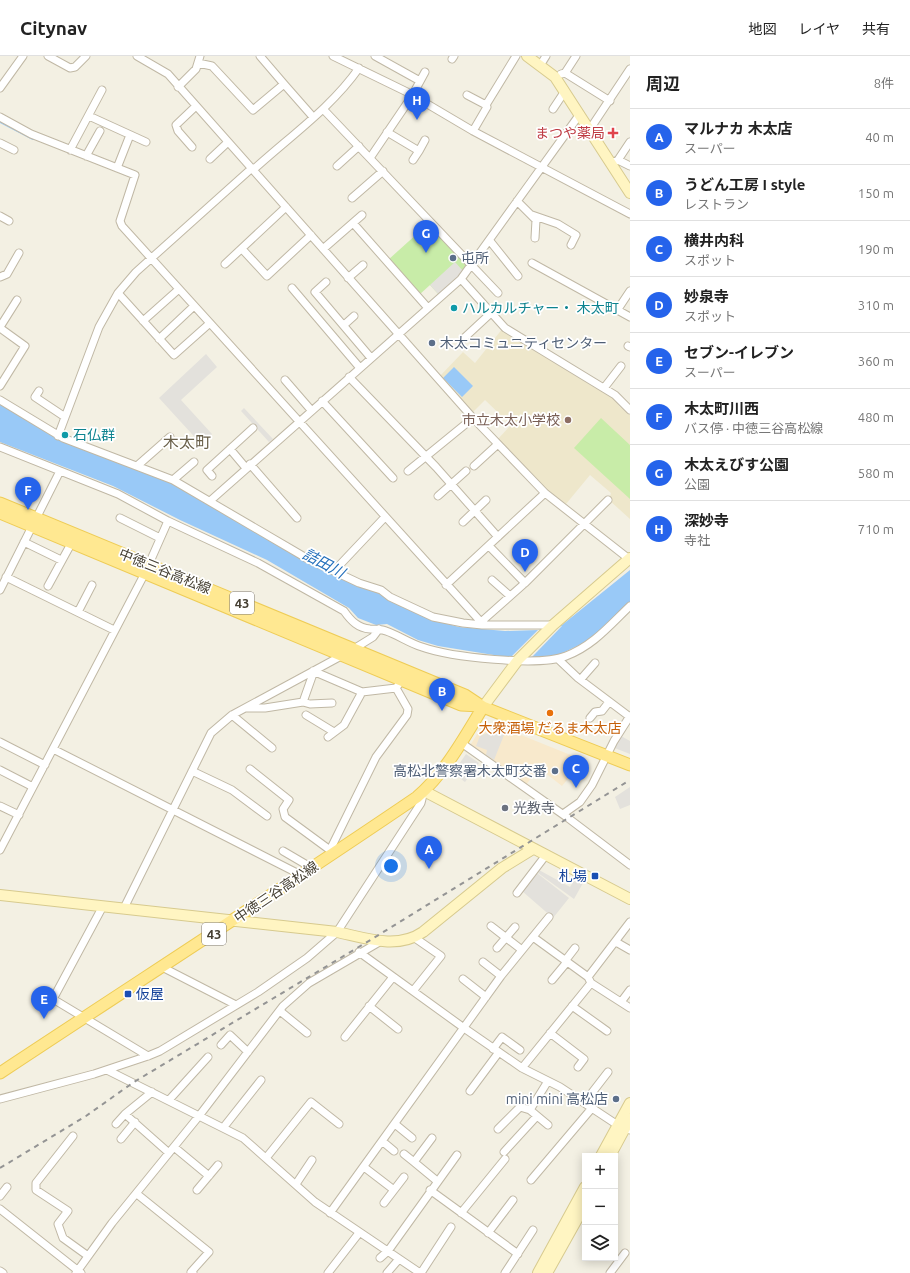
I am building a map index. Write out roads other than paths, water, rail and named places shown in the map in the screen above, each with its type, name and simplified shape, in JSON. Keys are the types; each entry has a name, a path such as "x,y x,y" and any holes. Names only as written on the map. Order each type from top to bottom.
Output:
{"main road":[{"name":"中徳三谷高松線","path":"0,503 72,542 147,569 354,649 465,695 483,707 608,755 630,765"},
{"name":"中徳三谷高松線","path":"0,513 35,522 147,569 343,655 399,684 461,705 483,707"},
{"name":"中徳三谷高松線","path":"0,1073 83,1017 301,876 332,852 424,791 460,742 483,707"}],"street":[{"path":"0,88 3,77 23,56"},
{"path":"48,56 70,68 74,67 86,56"},
{"path":"137,56 168,74 398,335 473,418 545,493 629,558 551,624 520,659 483,707"},
{"path":"260,56 313,117"},
{"path":"333,56 346,59 359,68 407,92 473,131 630,214"},
{"path":"375,56 420,82"},
{"path":"473,131 487,107 486,105 516,56"},
{"path":"527,56 543,60 560,75 610,101"},
{"path":"560,75 576,56"},
{"path":"178,87 196,69 199,59 212,66 253,110 284,84"},
{"path":"58,436 98,327 118,293 151,258 323,109 350,81 359,68"},
{"path":"590,129 630,69"},
{"path":"370,158 412,96 425,72"},
{"path":"560,75 565,91 590,129 614,161 630,193"},
{"path":"70,150 102,90"},
{"path":"552,109 565,91"},
{"path":"467,95 486,105"},
{"path":"192,147 178,131 176,125 196,106"},
{"path":"323,109 498,293"},
{"path":"210,501 298,421 461,279 472,266 580,114"},
{"path":"89,116 146,142"},
{"path":"0,117 31,134 135,175 120,220 122,226 481,623"},
{"path":"86,156 100,131"},
{"path":"387,132 419,151"},
{"path":"117,168 130,135"},
{"path":"413,160 425,140"},
{"path":"210,158 228,142"},
{"path":"614,161 630,142"},
{"path":"0,143 14,150"},
{"path":"337,166 359,146"},
{"path":"614,161 630,166"},
{"path":"352,198 383,171"},
{"path":"517,201 536,220 535,238"},
{"path":"225,264 286,207"},
{"path":"323,249 362,214"},
{"path":"532,215 558,224 576,235 571,245"},
{"path":"0,216 9,221"},
{"path":"353,222 428,308"},
{"path":"242,249 267,276 311,235"},
{"path":"490,241 518,276"},
{"path":"0,276 6,274 19,253"},
{"path":"532,263 630,316"},
{"path":"348,278 363,265"},
{"path":"461,279 505,328 615,395 630,410"},
{"path":"326,282 315,292 372,358"},
{"path":"292,288 360,368"},
{"path":"143,321 179,289"},
{"path":"618,309 630,291"},
{"path":"118,293 174,355 210,323"},
{"path":"0,386 25,346 0,328 16,300"},
{"path":"159,339 194,306"},
{"path":"463,339 491,313"},
{"path":"344,325 354,316"},
{"path":"604,388 620,366"},
{"path":"349,377 451,484 498,537"},
{"path":"285,380 311,410"},
{"path":"39,391 34,400 65,417"},
{"path":"0,400 58,436 173,480 308,559 359,583 377,588 390,597 433,616 463,623 551,624"},
{"path":"322,401 393,478"},
{"path":"408,471 426,458 473,418"},
{"path":"212,476 207,470 253,428"},
{"path":"136,466 170,437"},
{"path":"474,466 498,444"},
{"path":"0,447 112,492 168,521 258,563 344,611 357,626 379,629 421,647 445,653 520,659 558,659 585,647 595,640 630,606"},
{"path":"230,449 297,518"},
{"path":"173,480 194,462"},
{"path":"0,590 60,471"},
{"path":"438,496 466,471"},
{"path":"446,584 545,493"},
{"path":"463,522 486,500"},
{"path":"481,623 525,583 608,500"},
{"path":"334,571 385,517"},
{"path":"120,518 160,538"},
{"path":"0,850 147,569 168,521"},
{"path":"24,542 61,560"},
{"path":"48,586 72,542"},
{"path":"489,546 525,583"},
{"path":"6,577 62,606 78,612 114,630"},
{"path":"492,580 510,596"},
{"path":"78,612 92,585"},
{"path":"124,908 211,733 232,715 354,649 373,637 379,629"},
{"path":"558,659 580,680 630,717 614,741 592,785 580,802 563,814"},
{"path":"580,680 595,663"},
{"path":"250,770 288,800 283,809 285,817 332,852 376,757 407,715 408,709 399,684 362,692 314,671"},
{"path":"303,702 314,671"},
{"path":"306,715 331,734 344,725 362,692"},
{"path":"246,708 265,708 303,702 310,704 332,703"},
{"path":"590,718 595,712 602,711 609,702"},
{"path":"232,715 272,748"},
{"path":"0,742 45,765"},
{"path":"460,742 563,814 630,865"},
{"path":"53,749 173,809 301,876"},
{"path":"0,770 33,787"},
{"path":"192,771 232,790 267,816"},
{"path":"0,1099 107,1070 160,1051 258,992 307,958 337,932 421,803 424,791 630,899"},
{"path":"0,806 19,815"},
{"path":"0,895 337,932 381,941 400,942 415,938 502,868 533,849"},
{"path":"283,851 312,868"},
{"path":"517,893 546,855"},
{"path":"103,906 53,999 148,1056"},
{"path":"330,1213 501,976 549,917"},
{"path":"522,1068 572,1006 630,922"},
{"path":"491,926 522,950"},
{"path":"497,948 515,927"},
{"path":"533,937 589,980 630,1008"},
{"path":"413,991 441,956 415,938"},
{"path":"0,1209 79,1272 88,1256 112,1223 199,1116 280,1011 298,991 359,952 381,941"},
{"path":"616,942 630,950"},
{"path":"552,980 576,948"},
{"path":"359,952 496,1051 522,1068 548,1081 592,1108 626,1126"},
{"path":"483,962 501,976"},
{"path":"162,967 236,1005"},
{"path":"393,976 430,1003"},
{"path":"344,1037 393,976"},
{"path":"463,979 486,997"},
{"path":"621,1002 630,990"},
{"path":"369,1006 398,1029"},
{"path":"572,1006 607,1030"},
{"path":"280,1011 307,1033"},
{"path":"550,1033 584,1059 578,1067"},
{"path":"221,1044 230,1035 248,1052"},
{"path":"470,1091 496,1051 502,1037 520,1050"},
{"path":"169,1100 208,1057"},
{"path":"107,1070 243,1138 315,1202 359,1234 388,1251 420,1273 451,1227"},
{"path":"584,1103 608,1072"},
{"path":"223,1128 261,1080"},
{"path":"530,1110 548,1081"},
{"path":"116,1124 125,1114 152,1092"},
{"path":"266,1158 311,1102 338,1124"},
{"path":"612,1153 626,1126 630,1103"},
{"path":"498,1129 520,1107 530,1110 548,1125"},
{"path":"531,1180 592,1108"},
{"path":"125,1114 209,1176"},
{"path":"461,1213 504,1156 537,1116"},
{"path":"121,1139 135,1122"},
{"path":"395,1124 412,1138"},
{"path":"604,1153 626,1126"},
{"path":"74,1136 36,1183 36,1190 68,1211 58,1224 63,1238 88,1256"},
{"path":"414,1162 432,1138"},
{"path":"382,1142 394,1151"},
{"path":"404,1154 437,1180"},
{"path":"380,1258 388,1251 437,1180 457,1155"},
{"path":"296,1184 312,1160"},
{"path":"197,1190 218,1165"},
{"path":"364,1167 394,1190"},
{"path":"384,1203 404,1177"},
{"path":"0,1196 6,1187"},
{"path":"538,1273 583,1189"},
{"path":"430,1190 518,1254"},
{"path":"137,1194 209,1252 191,1272 193,1273"},
{"path":"488,1233 513,1200"},
{"path":"547,1273 582,1209"},
{"path":"505,1273 533,1230"},
{"path":"328,1273 359,1234"},
{"path":"610,1273 625,1253"},
{"path":"387,1273 399,1259"}],"water":[{"path":"454,367 473,386 462,397 443,378"},
{"path":"0,403 61,440 172,482 264,534 395,602 437,621 459,627 505,631 538,630 562,625 630,570 630,602 590,640 554,657 506,657 438,646 418,640 387,624 376,625 358,618 349,608 267,560 180,520 113,486 0,442"}],"waterway":[{"path":"0,122 33,139"}],"railway":[{"path":"0,1168 86,1116 134,1082 372,939 630,780"}],"place":[{"name":"深妙寺","path":"417,120"},
{"name":"まつや薬局","path":"613,133"},
{"name":"木太えびす公園","path":"426,253"},
{"name":"屯所","path":"453,258"},
{"name":"ハルカルチャー・ 木太町","path":"454,308"},
{"name":"木太コミュニティセンター","path":"432,343"},
{"name":"市立木太小学校","path":"568,420"},
{"name":"石仏群","path":"65,435"},
{"name":"木太町川西","path":"28,510"},
{"name":"妙泉寺","path":"525,572"},
{"name":"うどん工房 I style","path":"442,711"},
{"name":"大衆酒場 だるま木太店","path":"550,713"},
{"name":"高松北警察署木太町交番","path":"555,771"},
{"name":"横井内科","path":"576,788"},
{"name":"光教寺","path":"505,808"},
{"name":"マルナカ 木太店","path":"429,869"},
{"name":"札場","path":"595,876"},
{"name":"仮屋","path":"128,994"},
{"name":"セブン-イレブン","path":"44,1019"},
{"name":"mini mini 高松店","path":"616,1099"}],"district":[{"name":"木太町","path":"187,442"}],"water label":[{"name":"詰田川","path":"324,563"}]}
